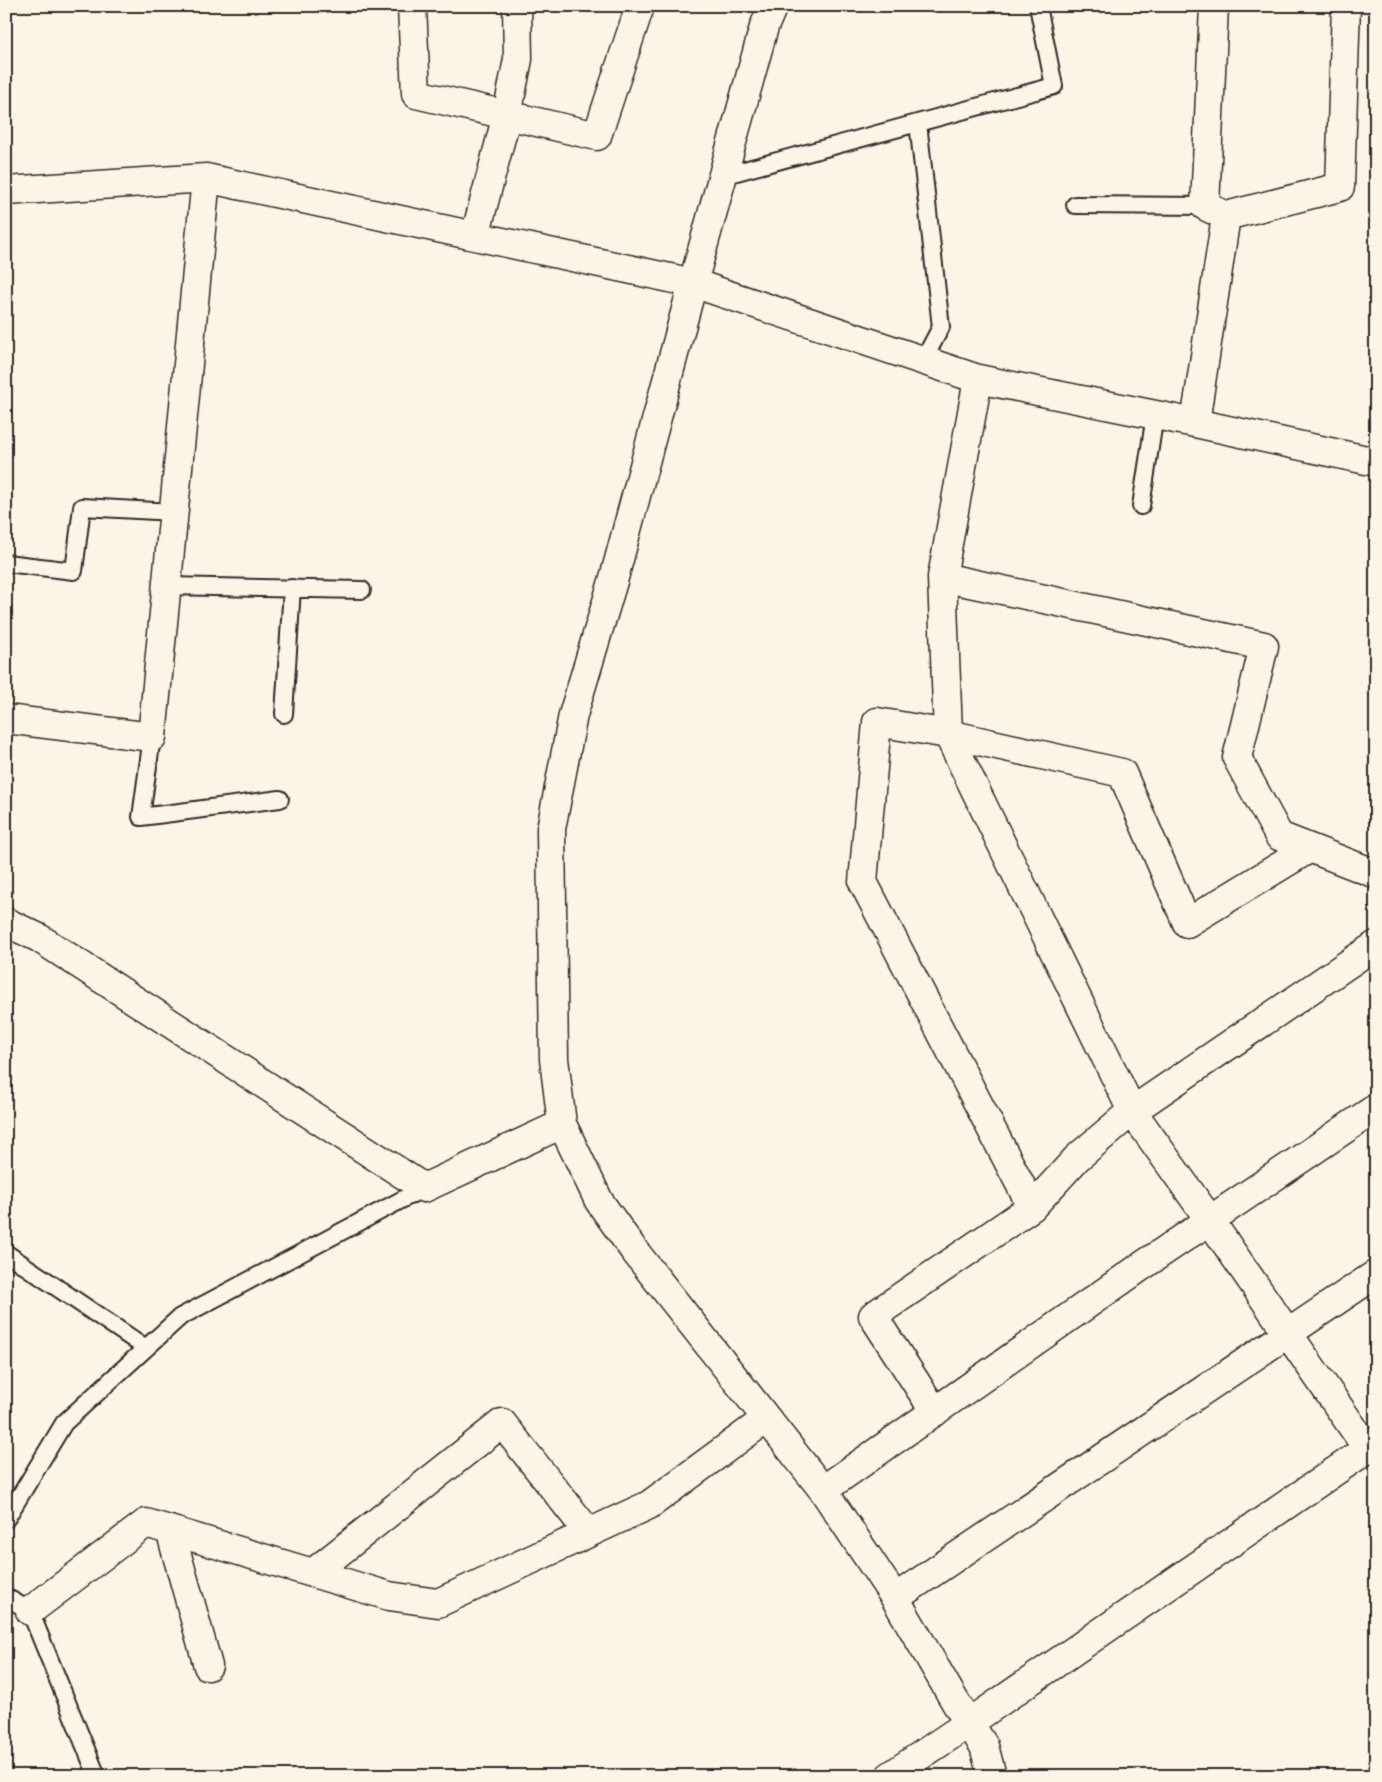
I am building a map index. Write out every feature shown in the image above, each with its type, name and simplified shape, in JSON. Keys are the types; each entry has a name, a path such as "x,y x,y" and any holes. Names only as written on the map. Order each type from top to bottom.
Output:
{"street":[{"path":"412,6 416,94 597,136 640,6"},
{"path":"475,236 507,115 518,58 517,6"},
{"path":"773,6 764,27 692,283 614,578 573,715 551,829 554,1059 562,1124 599,1201 633,1249 823,1490 895,1598 984,1746 992,1776"},
{"path":"1195,422 1216,211 1214,6"},
{"path":"1216,211 1340,187 1346,6"},
{"path":"6,719 152,737 206,178"},
{"path":"6,192 206,178 692,283 978,379 1195,422 1376,462"},
{"path":"890,1776 1371,1445 1288,1333 1132,1112 948,734 942,577 978,379"},
{"path":"942,577 1264,646 1237,758 1279,836 1376,874"},
{"path":"1032,1207 863,882 877,722 948,734 1122,773 1187,923 1310,848"},
{"path":"6,922 39,938 424,1188 562,1124"},
{"path":"935,1412 873,1316 1032,1207 1077,1158 1132,1112 1376,945"},
{"path":"823,1490 1210,1220 1376,1108"},
{"path":"895,1598 1376,1274"},
{"path":"30,1611 146,1523 389,1596 438,1603 649,1505 766,1419"},
{"path":"313,1573 502,1423 589,1533"},
{"path":"170,1530 208,1666"}],"lane":[{"path":"722,176 1054,86 1038,6"},
{"path":"918,123 941,327 923,361"},
{"path":"1075,205 1216,211"},
{"path":"1141,506 1155,415"},
{"path":"6,563 74,571 82,507 174,512"},
{"path":"167,586 362,590"},
{"path":"284,714 292,588"},
{"path":"152,737 141,817 280,799"},
{"path":"6,1519 64,1423 180,1318 424,1188"},
{"path":"6,1253 146,1348"},
{"path":"6,1597 30,1611 97,1776"}]}
